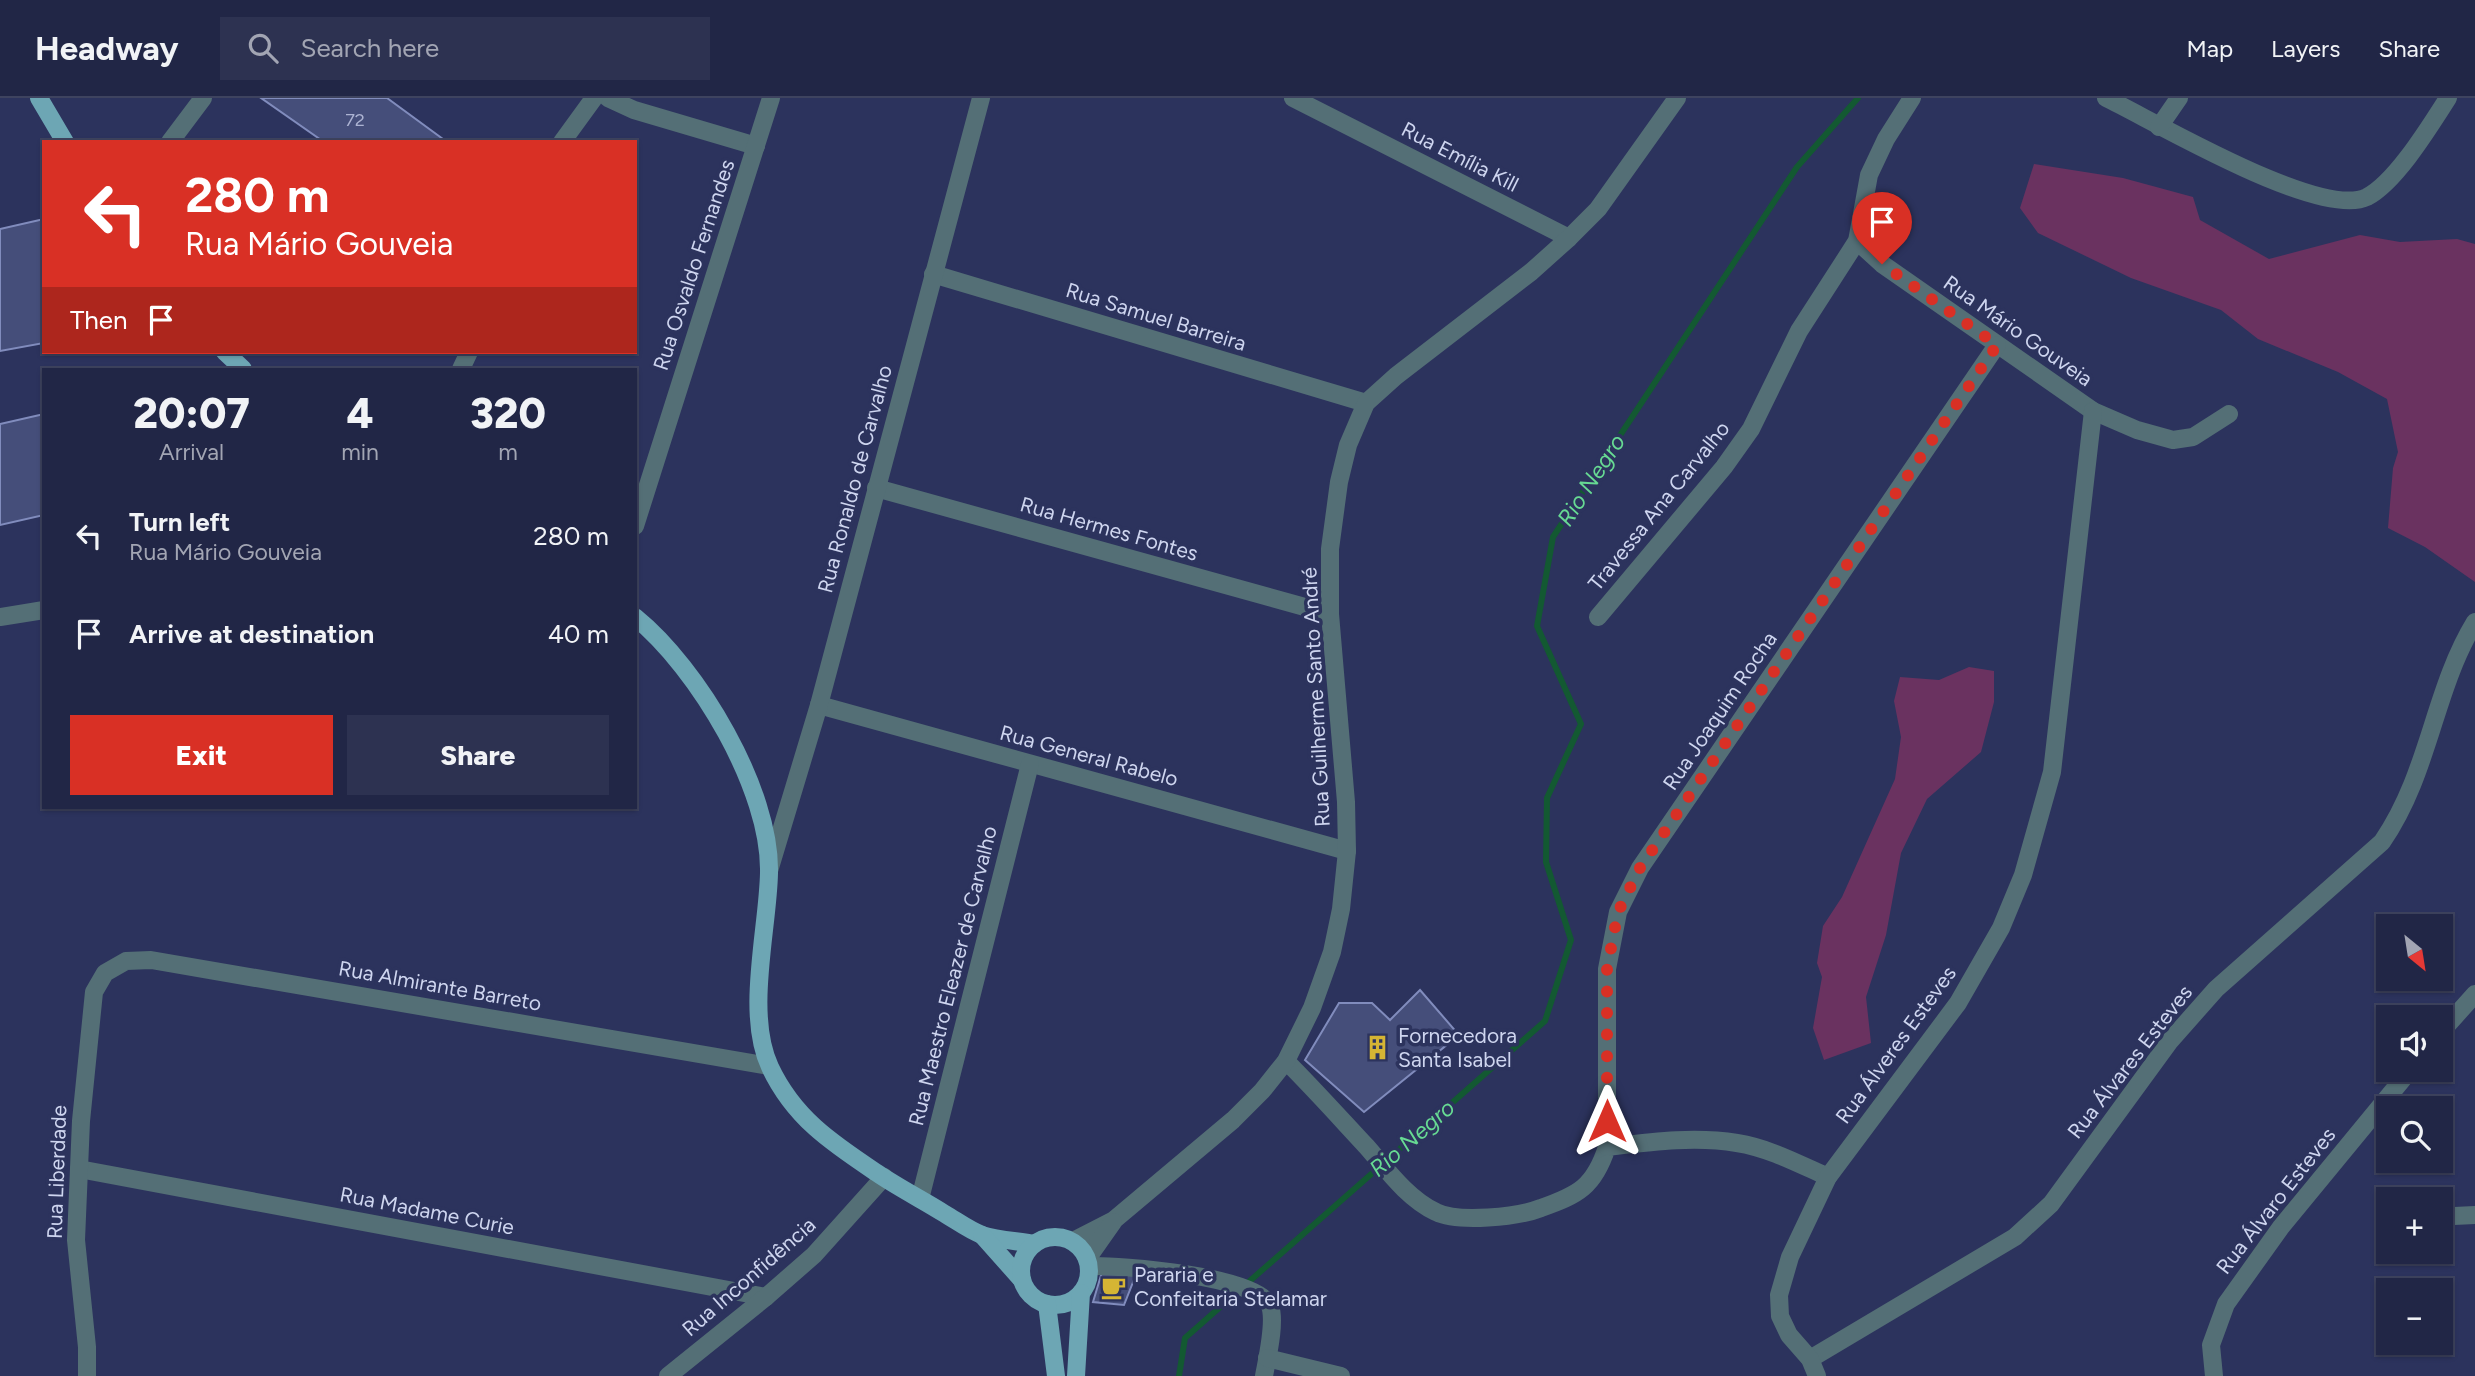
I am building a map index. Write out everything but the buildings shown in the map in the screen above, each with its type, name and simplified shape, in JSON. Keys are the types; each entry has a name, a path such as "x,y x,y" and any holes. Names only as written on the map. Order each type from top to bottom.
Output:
{"main road":[{"path":"39,98 64,140"},
{"path":"227,354 242,368"},
{"path":"637,619 680,661 712,707 743,768 761,820 769,871 759,997 762,1042 769,1066 801,1116 827,1139 884,1177 982,1235 1022,1280 1031,1295 1047,1304 1060,1305 1072,1301 1086,1285 1088,1263 1073,1241 1060,1237 1046,1238 1034,1244 1026,1254 1021,1267 1022,1280"},
{"path":"982,1235 1034,1244"},
{"path":"1076,1376 1081,1293"},
{"path":"1047,1304 1056,1376"}],"street":[{"path":"171,140 202,98"},
{"path":"563,140 594,98"},
{"path":"608,98 634,110 756,146"},
{"name":"Rua Osvaldo Fernandes","path":"637,520 771,98"},
{"name":"Rua Ronaldo de Carvalho","path":"769,871 819,705 981,98"},
{"name":"Rua Emília Kill","path":"1293,98 1569,238"},
{"name":"Rua Guilherme Santo André","path":"1073,1241 1114,1220 1233,1120 1286,1061 1312,1008 1332,953 1341,909 1347,851 1346,802 1330,614 1330,549 1339,482 1348,445 1366,403 1396,376 1531,272 1569,238 1598,209 1677,98"},
{"path":"1857,241 1869,175 1886,139 1912,98"},
{"path":"2106,98 2159,127 2255,172 2315,196 2345,201 2367,197 2392,175 2415,149 2448,98"},
{"path":"2159,127 2179,98"},
{"name":"Rua Mário Gouveia","path":"1857,241 1882,264 2093,411 2137,430 2173,440 2193,437 2212,428 2229,414"},
{"name":"Travessa Ana Carvalho","path":"1598,617 1724,467 1752,429 1799,331 1857,241"},
{"name":"Rua Samuel Barreira","path":"933,274 1366,403"},
{"name":"Rua Joaquim Rocha","path":"1607,1147 1607,969 1618,912 1640,868 1997,345"},
{"name":"Rua Álveres Esteves","path":"1817,1376 1810,1359 1789,1335 1780,1316 1779,1296 1790,1257 1828,1177 1958,1003 2001,928 2023,875 2052,772 2093,411"},
{"name":"Rua Hermes Fontes","path":"876,488 1330,614"},
{"path":"0,617 42,610"},
{"name":"Rua Álvares Esteves","path":"1810,1359 2015,1237 2051,1204 2170,1041 2216,989 2382,842 2401,815 2423,761 2460,647 2475,622"},
{"name":"Rua General Rabelo","path":"819,705 1347,851"},
{"name":"Rua Maestro Eleazer de Carvalho","path":"920,1199 1030,764"},
{"name":"Rua Almirante Barreto","path":"105,973 125,961 151,960 769,1066"},
{"name":"Rua Liberdade","path":"87,1376 87,1347 76,1240 80,1121 92,1003 94,992 105,973"},
{"path":"2453,1019 2475,994"},
{"path":"1286,1061 1396,1180 1421,1204 1439,1214 1460,1218 1532,1212 1575,1196 1602,1164 1607,1147 1695,1139 1738,1143 1775,1154 1828,1177"},
{"name":"Rua Álvaro Esteves","path":"2214,1376 2211,1345 2226,1304 2281,1227 2400,1082"},
{"name":"Rua Madame Curie","path":"79,1169 766,1297"},
{"name":"Rua Inconfidência","path":"668,1376 814,1255 884,1177"},
{"path":"2454,1216 2475,1215"},
{"name":"Rua Guilherme Santo André","path":"1088,1263 1114,1220"},
{"path":"1088,1263 1162,1270 1219,1282 1263,1296 1270,1304 1272,1316 1264,1376"},
{"path":"1267,1358 1341,1376"}],"shaded area":[{"path":"2034,164 2123,178 2193,197 2200,220 2269,259 2360,235 2400,242 2457,239 2475,244 2475,582 2425,547 2388,528 2393,468 2398,452 2387,399 2338,372 2258,339 2221,310 2131,278 2038,233 2020,208"},
{"path":"1969,667 1994,671 1994,702 1981,752 1927,799 1901,853 1886,935 1866,997 1871,1043 1824,1060 1813,1028 1822,977 1817,963 1823,926 1842,897 1895,779 1901,737 1894,701 1900,677 1939,680"}],"waterway":[{"name":"Rio Negro","path":"1179,1376 1185,1338 1545,1021 1571,940 1546,862 1547,798 1581,724 1537,626 1553,537 1797,167 1858,98"}],"place":[{"name":"Fornecedora Santa Isabel","path":"1378,1048"},
{"name":"Pararia e Confeitaria Stelamar","path":"1114,1287"}],"route":[{"path":"1607,1121 1607,969 1618,912 1640,868 1997,345 1882,264"}]}
